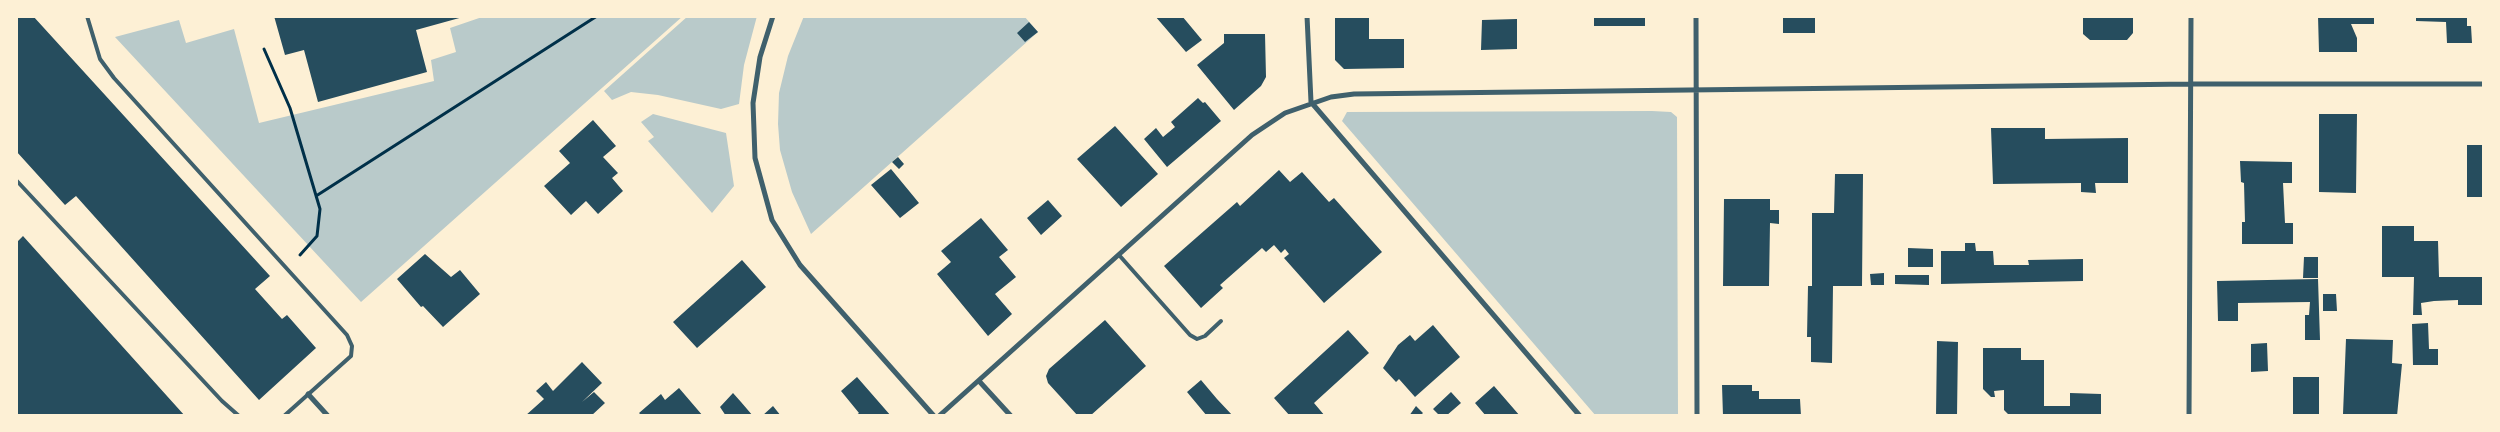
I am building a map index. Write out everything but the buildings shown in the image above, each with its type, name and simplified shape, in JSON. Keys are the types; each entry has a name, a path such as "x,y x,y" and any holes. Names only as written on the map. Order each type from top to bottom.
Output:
{"street":[{"path":"774,16 760,57 753,103 755,158 772,220 800,265 934,416"},
{"path":"1307,16 1311,102 1580,416"},
{"path":"1696,16 1696,416"},
{"path":"2189,416 2190,16"},
{"path":"939,416 1252,134 1280,116 1311,102 1354,94 2191,84 2484,84"},
{"path":"979,381 1011,416"},
{"path":"308,394 328,416"}],"lane":[{"path":"88,16 100,59 114,78 347,335 352,346 350,356 284,416"},
{"path":"16,180 222,401 239,416"},
{"path":"1118,255 1190,336 1197,339 1205,336 1221,321"}],"path":[{"path":"316,196 597,16"},
{"path":"264,49 290,108 320,210 317,236 287,268"}],"shaded area":[{"path":"485,16 683,16 361,302 115,37 179,20 186,43 234,29 259,123 434,81 431,60 456,52 450,28"},
{"path":"688,16 757,16 744,65 739,104 721,109 658,95 631,92 612,100 604,91"},
{"path":"804,16 1024,16 1038,32 811,234 792,192 780,150 778,124 779,93 788,56"},
{"path":"1347,112 1671,112 1677,117 1678,416 1596,416 1342,121"},
{"path":"653,114 726,133 734,186 712,213 648,141 654,137 641,122"}]}
